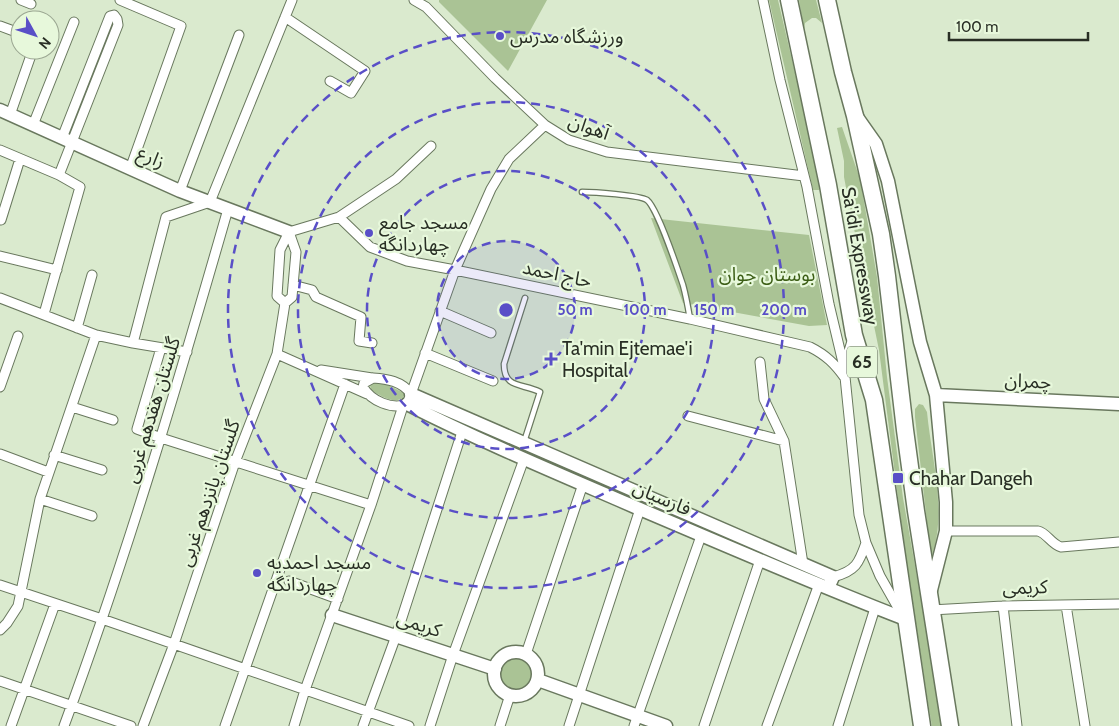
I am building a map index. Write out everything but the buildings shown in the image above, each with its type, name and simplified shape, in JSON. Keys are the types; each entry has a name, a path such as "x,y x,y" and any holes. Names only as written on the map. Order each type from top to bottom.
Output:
{"highway":[{"name":"Sa'idi Expressway","path":"789,0 828,185 854,335 874,400 922,726"},
{"name":"Sa'idi Expressway","path":"827,0 868,171 887,276 905,430 950,726"}],"street":[{"path":"21,0 31,4"},
{"path":"120,0 181,26 130,169"},
{"path":"132,343 166,217 210,202 292,0"},
{"name":"آهوان","path":"414,0 426,7 495,78 545,125 569,140 607,152 804,176"},
{"path":"763,0 780,80 804,176 829,304 844,367 859,515 866,542 880,576 905,619"},
{"path":"59,175 67,140 85,78 108,20 110,16 114,15 118,25 96,81 67,140"},
{"path":"285,17 365,71 351,94 330,81"},
{"path":"33,124 74,22"},
{"path":"180,191 239,35"},
{"path":"5,113 29,60"},
{"path":"85,78 96,81"},
{"name":"زارع","path":"5,113 180,191 289,232"},
{"path":"855,116 876,144 888,181 920,342 936,395 945,494 946,532 930,604"},
{"path":"294,726 406,398 425,353 455,270 491,189 509,159 545,125"},
{"path":"284,303 277,296 278,268 280,250 289,232 339,217 396,179 431,146"},
{"path":"0,150 59,175 80,187 44,314"},
{"path":"1,220 20,159"},
{"name":"گلستان هفدهم غربی","path":"64,726 102,619 161,438 228,209"},
{"name":"حاج احمد","path":"339,217 370,247 407,261 690,319 810,347 835,363 846,379"},
{"path":"289,232 296,252 292,297 284,303 277,354 386,404 406,398"},
{"path":"0,256 57,270"},
{"path":"77,328 92,275"},
{"path":"293,284 312,290 316,296 361,317 359,341 372,343"},
{"path":"0,298 96,335 187,352"},
{"path":"440,311 491,332"},
{"path":"0,630 18,606 40,499 96,335"},
{"path":"844,367 854,335"},
{"path":"0,387 18,336"},
{"path":"161,348 137,430 371,505"},
{"path":"425,353 493,381"},
{"name":"گلستان پانزدهم غربی","path":"143,726 174,644 235,462 277,354"},
{"path":"760,362 764,399 784,441 803,564"},
{"path":"310,368 386,379 406,398"},
{"path":"367,394 363,388 364,383 372,378"},
{"path":"225,726 345,384"},
{"name":"چمران","path":"936,395 1119,404"},
{"name":"فارسیان","path":"406,398 523,443 803,564 827,583"},
{"name":"فارسیان","path":"406,398 462,432 701,536 760,560 827,583 875,608 905,619"},
{"path":"72,407 113,420"},
{"path":"688,416 784,441"},
{"path":"363,726 396,636 462,432"},
{"path":"0,454 48,472"},
{"path":"54,455 102,470"},
{"path":"430,726 453,655 524,459"},
{"path":"526,654 583,484"},
{"path":"40,499 92,516"},
{"path":"569,726 640,509"},
{"path":"946,532 1038,531 1061,547 1119,542"},
{"path":"636,721 701,536"},
{"path":"767,726 827,583 854,568 860,560 866,542"},
{"path":"704,726 760,560"},
{"path":"289,581 338,599"},
{"path":"0,585 21,594 102,619 409,726"},
{"path":"11,726 55,604"},
{"name":"کریمی","path":"930,604 1004,606 1119,604"},
{"path":"1066,605 1084,726"},
{"path":"1004,606 1017,726"},
{"path":"838,726 875,608"},
{"name":"کریمی","path":"332,615 495,669"},
{"path":"520,652 526,654 537,665 538,680 529,692 522,695 510,695 501,690 496,684 494,677 495,669 501,658 507,654 520,652"},
{"path":"0,680 132,726"},
{"path":"538,680 579,695 636,721 666,726"},
{"path":"500,726 510,695"}],"lane":[{"path":"582,192 643,199 654,209 683,285 690,319"},
{"path":"523,443 540,392 510,382 504,373 504,364 525,298"}],"green space":[{"name":"ورزشگاه مدرس","path":"439,0 547,0 508,71"},
{"path":"769,0 778,0 821,184 819,190 813,190"},
{"path":"799,0 816,0 822,23 816,18 812,18 805,23 804,31"},
{"path":"842,127 860,179 877,277 887,377 903,498 941,726 932,726 928,703 903,537 879,350 844,177 844,161 837,128"},
{"name":"بوستان جوان","path":"651,218 809,235 827,325 809,326 683,303"},
{"path":"374,382 386,384 404,393 404,397 392,400 383,397 371,390 370,385"},
{"path":"919,404 923,405 927,412 937,485 938,523 936,541 931,557 915,417 915,409"},
{"path":"517,657 529,662 534,674 529,686 517,691 505,686 500,674 505,662"}],"place":[{"name":"ورزشگاه مدرس","path":"500,36"},
{"name":"مسجد جامع چهاردانگه","path":"369,233"},
{"name":"Ta'min Ejtemae'i Hospital","path":"551,359"},
{"name":"Chahar Dangeh","path":"898,478"},
{"name":"مسجد احمدیه چهاردانگه","path":"257,573"}]}
